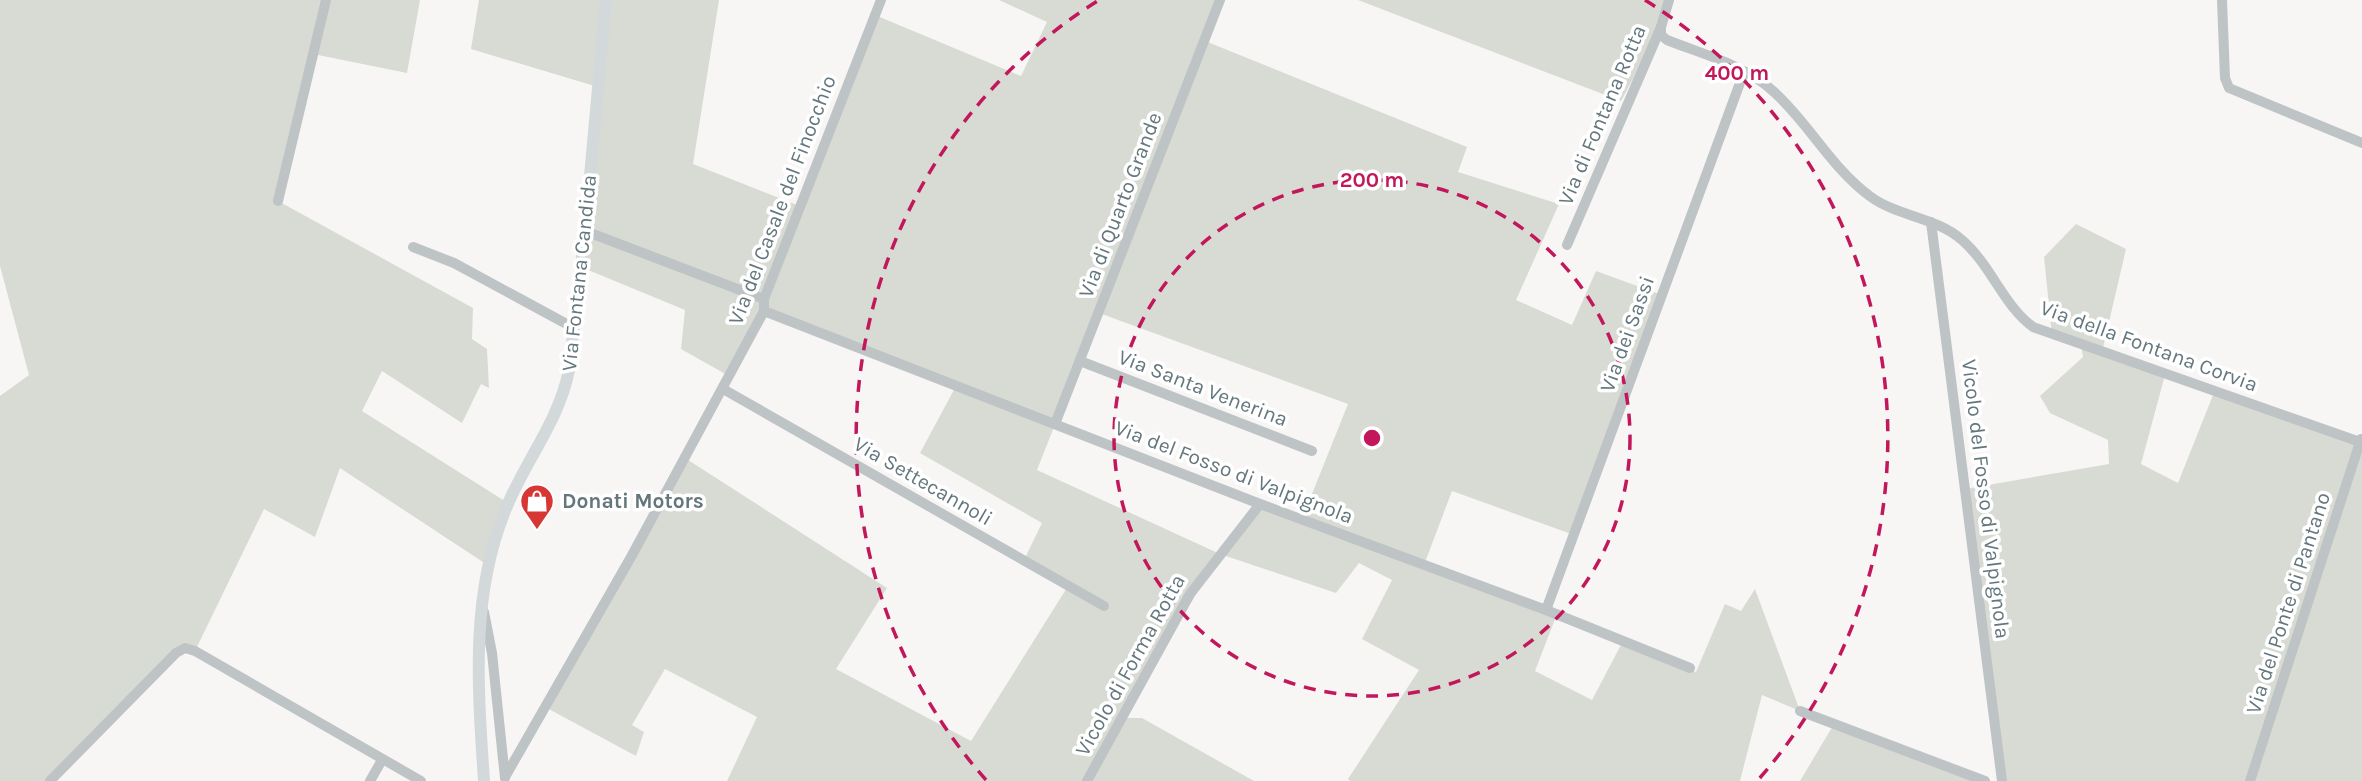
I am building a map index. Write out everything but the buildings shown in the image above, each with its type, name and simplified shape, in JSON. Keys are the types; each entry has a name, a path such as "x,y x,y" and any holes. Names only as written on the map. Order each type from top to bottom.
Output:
{"main road":[{"name":"Via Fontana Candida","path":"484,781 477,682 482,605 495,539 503,514 521,475 548,428 564,390 570,363 606,0"}],"street":[{"path":"278,201 326,0"},
{"name":"Via del Casale del Finocchio","path":"505,779 631,557 764,311 764,299 881,0"},
{"name":"Via di Quarto Grande","path":"1055,424 1220,0"},
{"path":"2222,0 2225,76 2229,88 2362,143"},
{"name":"Via di Fontana Rotta","path":"1567,245 1661,27 1669,1"},
{"name":"Via della Fontana Corvia","path":"1661,27 1661,35 1667,40 1744,72 1776,94 1843,171 1867,194 1889,208 1950,231 1967,245 2017,312 2036,328 2361,439"},
{"name":"Via dei Sassi","path":"1546,610 1744,72"},
{"name":"Vicolo del Fosso di Valpignola","path":"1931,222 2002,781"},
{"path":"585,231 764,299"},
{"path":"413,247 454,263 574,328"},
{"name":"Via del Fosso di Valpignola","path":"764,311 1260,504 1546,610 1690,668"},
{"name":"Via Santa Venerina","path":"1080,361 1312,451"},
{"name":"Via Settecannoli","path":"723,389 1104,606"},
{"name":"Via del Ponte di Pantano","path":"2250,781 2361,439"},
{"name":"Vicolo di Forma Rotta","path":"1087,781 1190,593 1260,504"},
{"path":"482,605 492,653 505,779"},
{"path":"50,781 176,653 185,649 195,651 421,781"},
{"path":"1800,711 1985,781"},
{"path":"370,781 382,760"}],"shaded area":[{"path":"0,0 420,0 407,73 313,54 278,201 473,308 472,339 487,349 489,388 481,384 462,423 382,371 362,411 508,503 489,566 340,468 315,537 264,509 195,651 185,649 50,781 0,781 0,396 29,375 0,266"},
{"path":"479,0 719,0 693,164 797,205 875,15 1021,76 1047,22 999,0 1220,0 1205,41 1467,147 1458,172 1559,204 1516,300 1572,325 1596,271 1662,295 1574,535 1452,491 1424,565 1557,614 1535,671 1592,700 1623,641 1696,672 1725,604 1741,611 1755,589 1800,711 1762,695 1740,781 1350,781 1348,779 1419,670 1362,639 1392,580 1359,563 1336,593 1220,554 1122,718 1142,718 1254,781 727,781 757,717 665,669 632,725 644,732 636,756 545,707 685,458 887,588 836,669 971,741 1068,586 1024,560 1042,523 920,453 956,386 764,311 729,376 681,349 685,310 581,267 598,87 471,49","holes":["1099,313 1348,404 1302,519 1260,504 1220,554 1037,470"]},
{"path":"1358,0 1668,0 1661,27 1621,101"},
{"path":"2076,224 2126,249 2102,352 2165,375 2141,464 2178,483 2215,390 2359,442 2362,436 2362,781 2002,781 1965,489 2109,464 2108,440 2050,413 2040,396 2083,357 2081,345 2052,335 2044,257"},
{"path":"1834,724 1985,781 1800,781"}],"place":[{"name":"Donati Motors","path":"537,531"}]}
